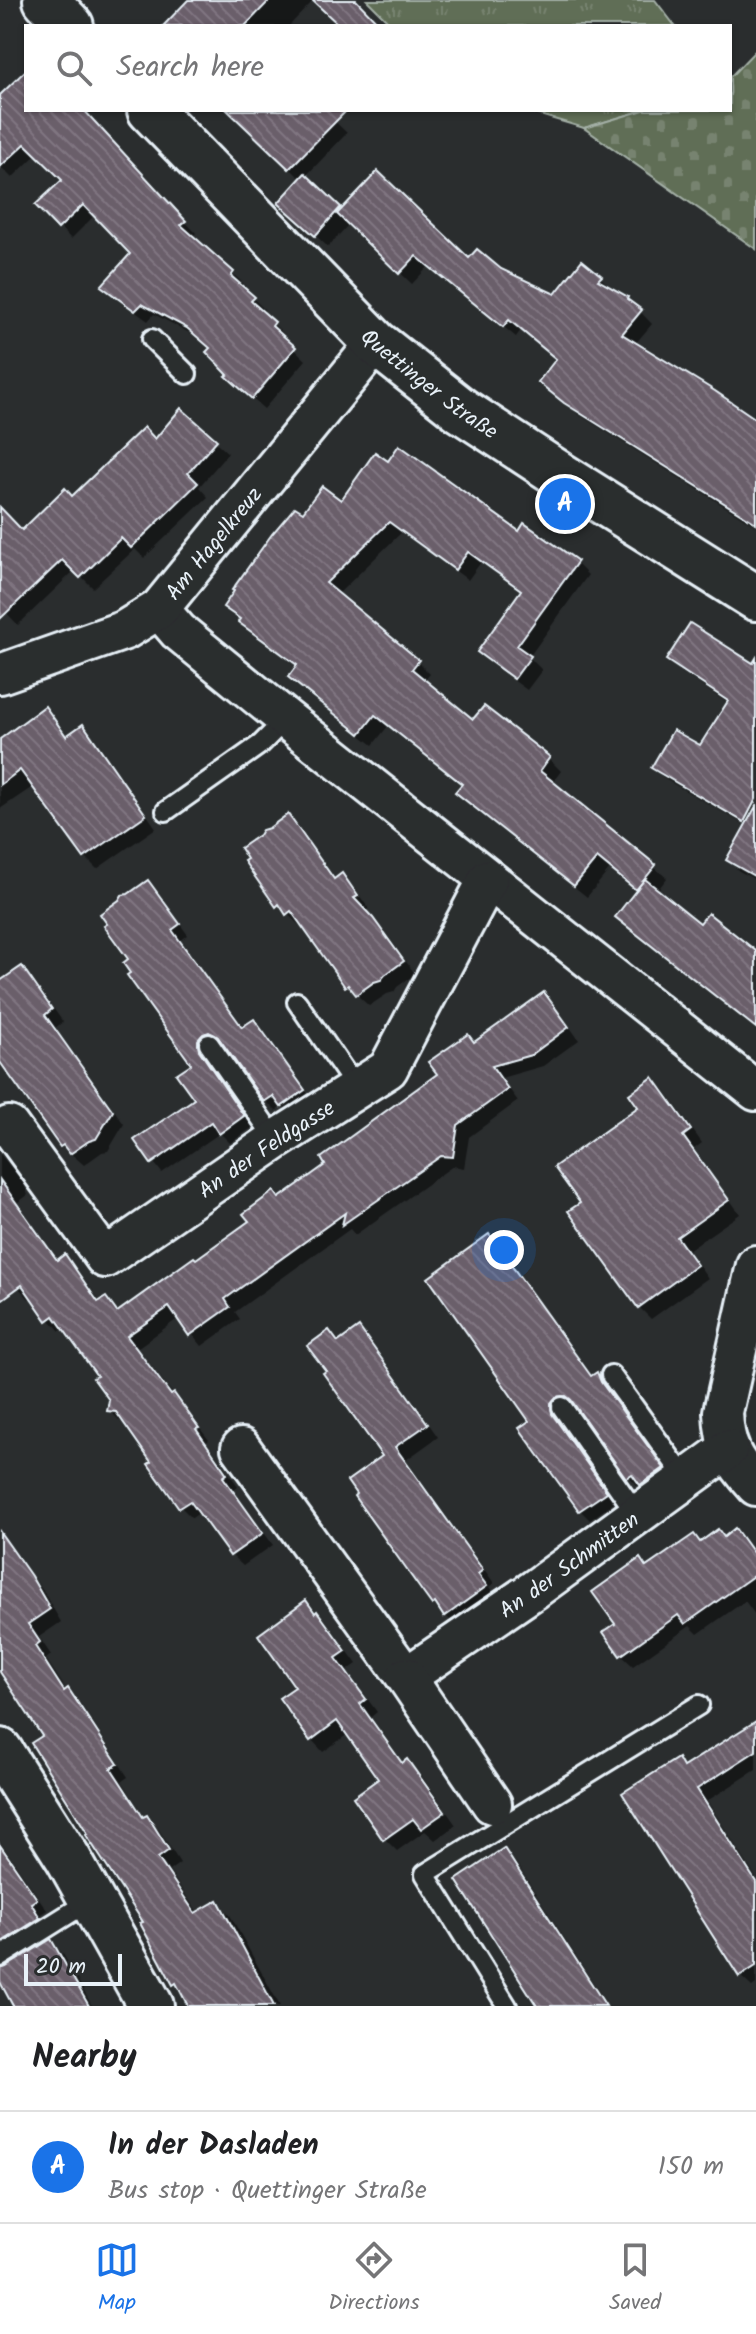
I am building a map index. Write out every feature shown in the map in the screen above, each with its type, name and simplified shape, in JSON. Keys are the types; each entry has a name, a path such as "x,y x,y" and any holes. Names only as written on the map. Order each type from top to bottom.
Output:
{"street":[{"path":"46,0 69,24"},
{"name":"Quettinger Straße","path":"152,112 376,343 461,410 756,598"},
{"name":"Am Hagelkreuz","path":"0,674 125,630 159,609 376,343"},
{"path":"159,609 178,631 286,719 756,1091"},
{"name":"An der Feldgasse","path":"9,1126 105,1258 276,1140 388,1069 488,879"},
{"path":"756,1265 723,1412 728,1449 756,1486"},
{"path":"241,1448 406,1677 492,1804"},
{"name":"An der Schmitten","path":"406,1677 535,1589 728,1449"},
{"path":"0,1751 68,1858 151,2006"}],"lane":[{"path":"152,339 187,374"},
{"path":"166,811 261,744 286,719"},
{"path":"297,1002 357,1089"},
{"path":"209,1044 276,1140"},
{"path":"611,1375 686,1479"},
{"path":"562,1407 637,1514"},
{"path":"507,2006 425,1874 699,1705"},
{"path":"0,1957 91,1900"}],"green space":[{"path":"367,0 655,0 673,24 391,24"},
{"path":"756,50 756,249 584,128 637,112 732,112 732,75"},
{"path":"530,112 637,112 584,128"}],"building":[{"path":"188,0 270,0 247,24 165,24"},
{"path":"312,0 356,0 379,24 338,24"},
{"path":"24,72 24,112 86,112 186,221 181,225 234,272 231,276 255,297 251,301 275,322 272,326 296,347 252,399 226,376 206,352 210,348 187,328 142,304 135,311 101,286 130,254 83,205 58,229 35,205 62,180 25,144 0,167 0,95"},
{"path":"229,112 345,112 289,169"},
{"path":"378,171 469,258 477,249 501,269 555,294 582,260 602,276 598,280 628,297 642,310 622,334 756,419 756,523 564,403 538,382 556,359 509,320 503,327 416,256 399,274 337,214"},
{"path":"305,173 341,207 315,236 278,203"},
{"path":"181,408 217,440 188,473 198,483 131,548 121,538 80,578 62,560 0,619 0,507 22,530 65,488 72,496 144,427 155,439"},
{"path":"399,445 519,531 524,523 578,561 517,646 531,656 514,679 477,652 521,590 468,552 455,570 389,522 326,583 419,660 412,669 473,719 484,706 550,757 540,771 656,865 636,890 597,858 574,886 455,792 462,784 375,715 360,734 288,677 297,665 238,622 240,619 223,607 272,534 295,507 303,512 322,486 341,500 375,452 388,461"},
{"path":"690,623 753,663 756,658 756,799 744,822 651,768 673,730 700,745 728,701 666,660"},
{"path":"45,706 66,736 83,724 146,815 84,858 20,770 0,785 0,739"},
{"path":"756,806 756,877 726,860"},
{"path":"288,814 334,879 342,873 358,896 354,898 373,918 404,961 356,995 348,985 345,987 291,911 286,915 279,904 276,907 244,861 247,859 240,848"},
{"path":"645,879 700,923 708,913 756,951 756,1028 615,917"},
{"path":"148,880 180,924 172,930 242,1027 254,1019 305,1090 281,1107 273,1096 264,1102 218,1037 209,1032 203,1034 198,1040 199,1050 244,1116 219,1134 211,1122 151,1164 134,1140 194,1099 176,1074 191,1064 127,975 130,973 123,963 128,959 104,926 107,924 100,914 122,895"},
{"path":"22,966 52,1009 45,1015 113,1111 96,1139 70,1154 63,1145 60,1147 0,1062 0,981"},
{"path":"544,992 569,1027 531,1055 492,1066 508,1089 458,1125 453,1157 441,1156 342,1225 345,1213 225,1299 230,1307 189,1336 169,1307 127,1336 199,1428 196,1429 227,1474 223,1477 263,1533 230,1556 190,1501 179,1508 116,1412 107,1411 109,1400 93,1378 97,1376 54,1316 47,1321 22,1285 0,1301 0,1180 57,1260 65,1254 98,1302 106,1297 117,1312 249,1221 243,1214 274,1191 279,1198 325,1165 321,1158 437,1074 428,1062 468,1034 474,1042"},
{"path":"653,1077 691,1130 683,1136 729,1200 677,1237 697,1265 638,1308 568,1211 580,1203 554,1167 638,1107 629,1094"},
{"path":"489,1234 591,1376 597,1372 601,1382 664,1468 640,1485 632,1474 626,1478 571,1400 566,1396 556,1397 551,1403 552,1414 607,1492 579,1511 519,1428 529,1421 428,1278"},
{"path":"359,1327 428,1424 395,1447 483,1570 478,1574 487,1586 444,1617 435,1603 432,1605 354,1496 356,1494 347,1481 382,1456 307,1346 329,1330 338,1342"},
{"path":"735,1528 756,1557 756,1574 685,1624 678,1615 620,1656 603,1632 615,1624 592,1592 640,1558 646,1567 694,1534 700,1542 718,1529 724,1537"},
{"path":"0,1532 50,1609 28,1624 40,1642 35,1646 64,1691 68,1688 118,1764 111,1768 169,1850 158,1858 195,1913 218,1900 274,2006 188,2006 176,1983 173,1985 140,1923 143,1922 31,1743 42,1736 0,1672"},
{"path":"306,1600 346,1651 336,1658 366,1699 360,1704 402,1763 407,1759 445,1812 421,1829 413,1819 383,1840 353,1797 378,1779 337,1721 310,1741 279,1698 295,1687 258,1635"},
{"path":"756,1721 756,1751 697,1789 756,1882 756,1966 739,1977 622,1793 678,1758 683,1767"},
{"path":"0,1845 37,1899 31,1903 40,1918 0,1943"},
{"path":"504,1848 606,2006 537,2006 456,1880"},
{"path":"51,1939 89,2006 13,2006 0,1982 0,1969"}],"place":[{"name":"In der Dasladen","path":"565,504"}]}
